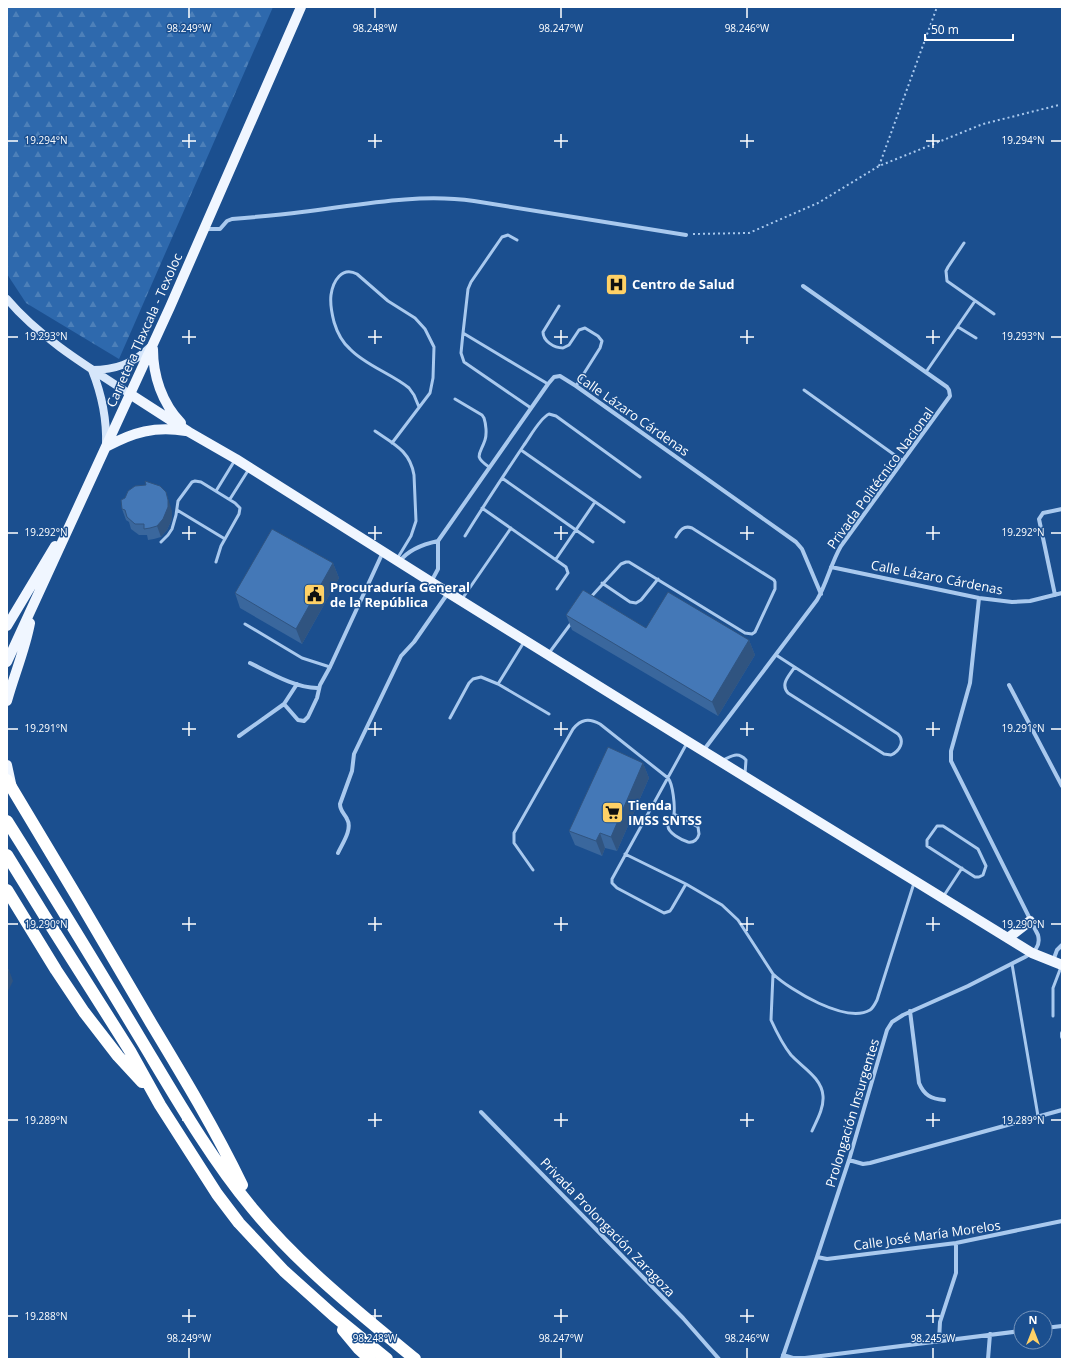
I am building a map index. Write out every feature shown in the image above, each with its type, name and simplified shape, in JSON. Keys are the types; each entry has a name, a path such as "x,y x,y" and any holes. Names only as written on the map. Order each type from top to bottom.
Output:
{"highway":[{"path":"8,786 79,899 200,1106 226,1154 252,1208"},
{"path":"7,821 184,1110 218,1162 252,1208 284,1244 322,1282 416,1359"},
{"path":"7,855 130,1051 160,1104 217,1194 239,1224 284,1271 333,1315 387,1359"},
{"path":"7,890 56,970 84,1012 118,1056 160,1104"},
{"path":"333,1315 344,1332 370,1359"}],"main road":[{"name":"Carretera Tlaxcala - Texoloc","path":"7,662 170,307 301,7"},
{"path":"7,299 42,333 92,370 189,432 236,459 687,742 745,776 1032,953 1059,964"},
{"path":"92,370 106,370 132,362 153,344"},
{"path":"153,344 153,360 161,392 171,411 189,432"},
{"path":"92,370 102,400 106,424 106,447 132,434 146,430 161,429 189,432"},
{"path":"7,626 47,557 70,525"},
{"path":"7,701 13,679 21,660 33,606"},
{"path":"7,765 8,786"},
{"path":"1008,938 1030,921"}],"street":[{"path":"204,229 220,229 232,219 303,212 348,205 437,198 457,198 686,235"},
{"path":"803,286 926,372"},
{"name":"Privada Politécnico Nacional","path":"703,751 821,594 841,546 949,399 950,393 947,387 926,372"},
{"name":"Calle Lázaro Cárdenas","path":"548,384 554,377 560,376 576,386 796,542 802,549 821,594"},
{"path":"431,582 438,569 438,541 548,384"},
{"path":"1055,595 1039,523 1040,516 1046,512 1062,509"},
{"path":"398,561 412,551 438,541"},
{"path":"284,704 298,720 304,721 308,717 317,698 319,688 383,551"},
{"name":"Calle Lázaro Cárdenas","path":"831,567 979,598 1020,602 1062,593"},
{"path":"338,853 348,830 349,823 340,809 340,804 352,771 354,754 401,656 414,642 448,593"},
{"path":"979,598 970,684 951,751 951,761 1038,935 1039,942 1036,949 1032,953"},
{"path":"250,663 296,684 311,688 319,688"},
{"path":"239,736 284,704 296,684"},
{"path":"1009,685 1062,786"},
{"path":"1059,964 1057,950 1062,944"},
{"name":"Prolongación Insurgentes","path":"782,1357 817,1257 887,1030 892,1022 910,1011 968,986 1032,953"},
{"path":"910,1011 919,1083 922,1091 935,1099 944,1100"},
{"path":"848,1160 863,1164 870,1163 1062,1110"},
{"name":"Privada Prolongación Zaragoza","path":"481,1112 683,1318 719,1359"},
{"name":"Calle José María Morelos","path":"817,1257 828,1259 956,1243 1062,1221"},
{"path":"939,1341 939,1325 956,1273 956,1243"},
{"path":"782,1357 805,1358 1013,1332"},
{"path":"988,1359 990,1334"}],"lane":[{"path":"517,240 508,235 505,235 499,239 471,282 468,289 461,353 464,362 531,408"},
{"path":"964,243 948,267 946,272 948,281 994,314"},
{"path":"392,443 430,393 433,378 434,347 426,329 415,318 388,301 357,274 346,271 341,274 334,284 331,294 332,309 338,332 350,349 409,388 419,407"},
{"path":"926,372 975,301"},
{"path":"559,306 543,332 544,339 556,347 563,348 579,330 586,328 598,336 602,341 600,348 576,386"},
{"path":"958,327 976,338"},
{"path":"463,333 548,384"},
{"path":"804,390 903,461"},
{"path":"455,399 484,418 485,438 479,455 480,460 489,467"},
{"path":"465,536 482,508 543,418 549,414 640,477"},
{"path":"375,431 408,456 413,467 416,521 411,536 398,561"},
{"path":"521,450 624,522"},
{"path":"216,491 236,459"},
{"path":"230,499 250,468"},
{"path":"502,478 593,542"},
{"path":"162,542 172,528 178,501 192,482 202,482 238,505 240,511 224,539 216,562"},
{"path":"556,559 595,502"},
{"path":"482,508 564,564 568,570 566,576 557,589"},
{"path":"176,510 224,539"},
{"path":"461,600 511,528"},
{"path":"587,601 621,564 626,562 632,563 748,634 752,634 758,629 775,589 775,582 772,578 692,528 682,528 676,537"},
{"path":"602,583 630,602 636,603 642,600 658,579"},
{"path":"548,654 574,618"},
{"path":"245,624 302,658 330,667"},
{"path":"498,684 525,640"},
{"path":"776,655 898,734 902,739 902,742 897,752 891,755 884,754 788,693 784,687 784,684 794,668"},
{"path":"450,718 472,679 481,677 498,684 549,714"},
{"path":"533,870 517,847 513,838 514,833 573,728 578,723 585,720 593,720 600,724 668,778 672,787 674,814 668,825 670,831 686,841 693,842 696,840 700,834 698,828 674,814"},
{"path":"686,884 670,911 664,913 614,886 612,883 613,876 687,742"},
{"path":"720,762 735,755 740,755 746,760 745,776"},
{"path":"937,826 943,826 978,849 986,866 985,872 980,878 975,877 962,868 927,846 927,840 937,826"},
{"path":"625,854 686,884 722,905 738,920 773,974 779,980 806,997 832,1009 844,1012 864,1012 870,1010 874,1006 915,881"},
{"path":"943,898 962,868"},
{"path":"1012,964 1038,1116"},
{"path":"1053,1016 1053,988 1059,964"},
{"path":"773,974 771,1020 787,1049 814,1076 822,1088 823,1106 812,1131"}],"path":[{"path":"879,166 937,7"},
{"path":"686,235 749,233 818,203 879,166 983,124 1059,104"}],"green space":[{"path":"7,7 273,7 119,359 26,303 7,274"}],"building":[{"path":"145,481 160,486 166,492 168,507 163,519 157,526 144,529 144,524 135,524 127,517 125,510 122,509 121,500 125,498 128,491 135,486 146,485"},
{"name":"Procuraduría General de la República","path":"272,529 333,563 296,629 235,593"},
{"path":"583,590 646,628 668,592 749,640 712,702 566,615"},
{"name":"Tienda IMSS SNTSS","path":"608,747 643,763 611,837 600,833 596,841 569,831"}],"place":[{"name":"Centro de Salud","path":"617,284"},
{"name":"Procuraduría General de la República","path":"314,594"},
{"name":"Tienda IMSS SNTSS","path":"612,812"}]}
